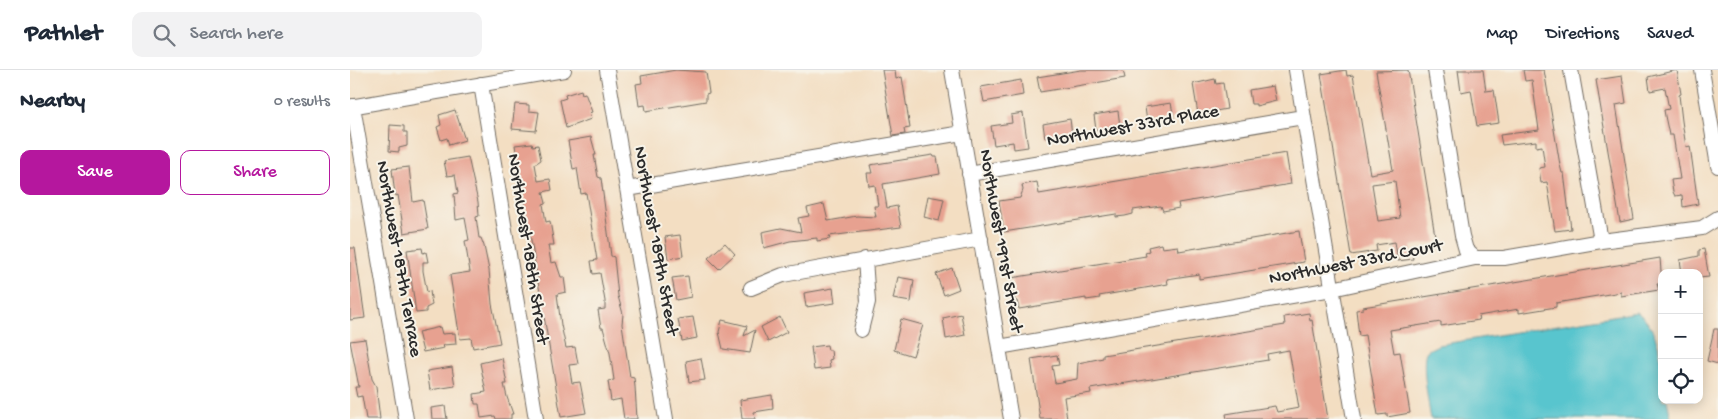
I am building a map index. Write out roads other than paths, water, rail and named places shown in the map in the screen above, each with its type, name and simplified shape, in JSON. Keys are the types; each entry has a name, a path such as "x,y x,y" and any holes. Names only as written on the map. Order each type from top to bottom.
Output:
{"street":[{"path":"351,106 564,70"},
{"name":"Northwest 189th Street","path":"607,70 666,419"},
{"name":"Northwest 191st Street","path":"952,70 1011,419"},
{"path":"1296,70 1354,419"},
{"path":"1435,70 1462,236 1466,250 1475,258"},
{"path":"1572,70 1601,241"},
{"path":"1702,70 1718,166"},
{"name":"Northwest 188th Street","path":"481,84 536,419"},
{"name":"Northwest 187th Terrace","path":"351,106 406,419"},
{"name":"Northwest 33rd Place","path":"969,174 1304,117"},
{"path":"627,188 962,133"},
{"name":"Northwest 33rd Court","path":"999,347 1332,289 1475,258 1504,258 1601,241 1702,228 1718,218"},
{"path":"751,288 783,275 981,239"},
{"path":"861,330 868,302 865,259"}],"water":[{"path":"1637,312 1646,321 1657,341 1658,404 1668,404 1671,419 1431,419 1424,363 1427,351 1438,345"}]}
